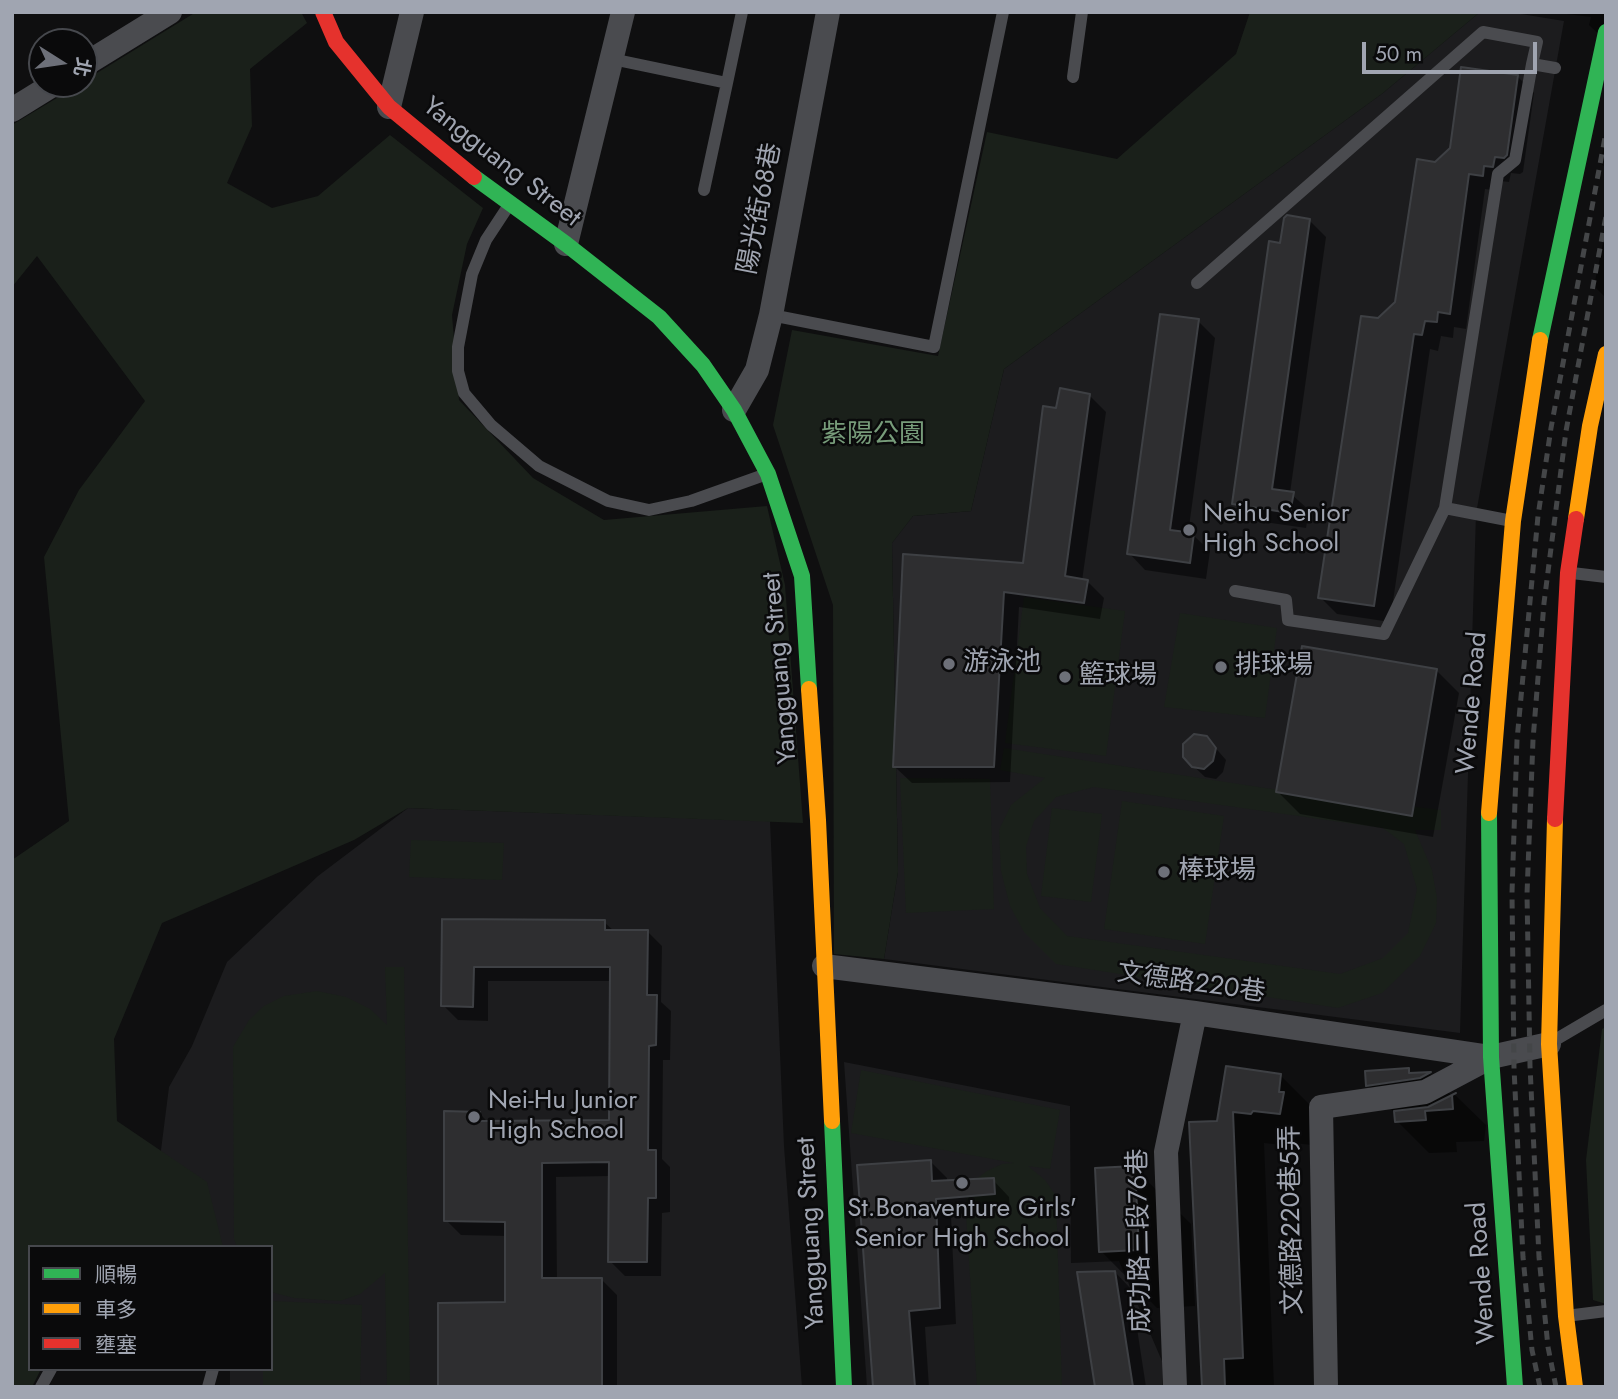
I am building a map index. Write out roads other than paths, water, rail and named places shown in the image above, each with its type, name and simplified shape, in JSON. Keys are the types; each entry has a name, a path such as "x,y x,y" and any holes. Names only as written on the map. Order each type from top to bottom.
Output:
{"main road":[{"name":"Yangguang Street","path":"323,12 336,42 389,107 509,204 566,244 659,317 704,365 734,411 768,474 802,576 818,820 844,1387"},
{"name":"Wende Road","path":"1516,1387 1491,1057 1489,802 1513,521 1539,346 1606,32"},
{"path":"1575,1387 1566,1316 1549,1044 1555,810 1568,573 1590,426 1606,354"}],"street":[{"path":"98,56 170,12"},
{"path":"389,107 412,12"},
{"path":"566,244 623,12"},
{"name":"陽光街68巷","path":"734,411 757,370 771,315 828,12"},
{"path":"12,110 31,98"},
{"name":"文德路220巷","path":"824,966 1195,1013 1491,1057 1549,1044"},
{"name":"成功路三段76巷","path":"1175,1387 1166,1152 1195,1013"},
{"name":"文德路220巷5弄","path":"1325,1387 1321,1107 1425,1092 1491,1057"}],"lane":[{"path":"704,190 742,12"},
{"path":"771,315 934,347 1003,12"},
{"path":"1073,77 1082,12"},
{"path":"1198,283 1483,32 1537,42 1516,160 1498,174 1446,508 1384,634 1288,620 1286,600 1235,591"},
{"path":"612,59 727,83"},
{"path":"1532,64 1555,68"},
{"path":"509,204 486,240 472,274 457,347 458,372 464,393 491,425 539,466 608,501 649,510 691,501 768,474"},
{"path":"1446,508 1513,521"},
{"path":"1568,573 1606,577"},
{"path":"1549,1044 1606,1010"},
{"path":"1566,1316 1606,1309"},
{"path":"41,1387 50,1371"}],"railway":[{"path":"1540,1387 1532,1350 1523,1257 1514,1068 1512,893 1517,740 1538,516 1551,428 1606,132"},
{"path":"1556,1387 1548,1347 1539,1257 1530,1066 1527,894 1533,740 1544,603 1566,431 1606,216"}],"place":[{"name":"Neihu Senior High School","path":"1189,530"},
{"name":"游泳池","path":"949,664"},
{"name":"排球場","path":"1221,667"},
{"name":"籃球場","path":"1065,677"},
{"name":"棒球場","path":"1164,872"},
{"name":"Nei-Hu Junior High School","path":"474,1117"},
{"name":"St.Bonaventure Girls' Senior High School","path":"962,1183"}],"park label":[{"name":"紫陽公園","path":"873,436"}]}
